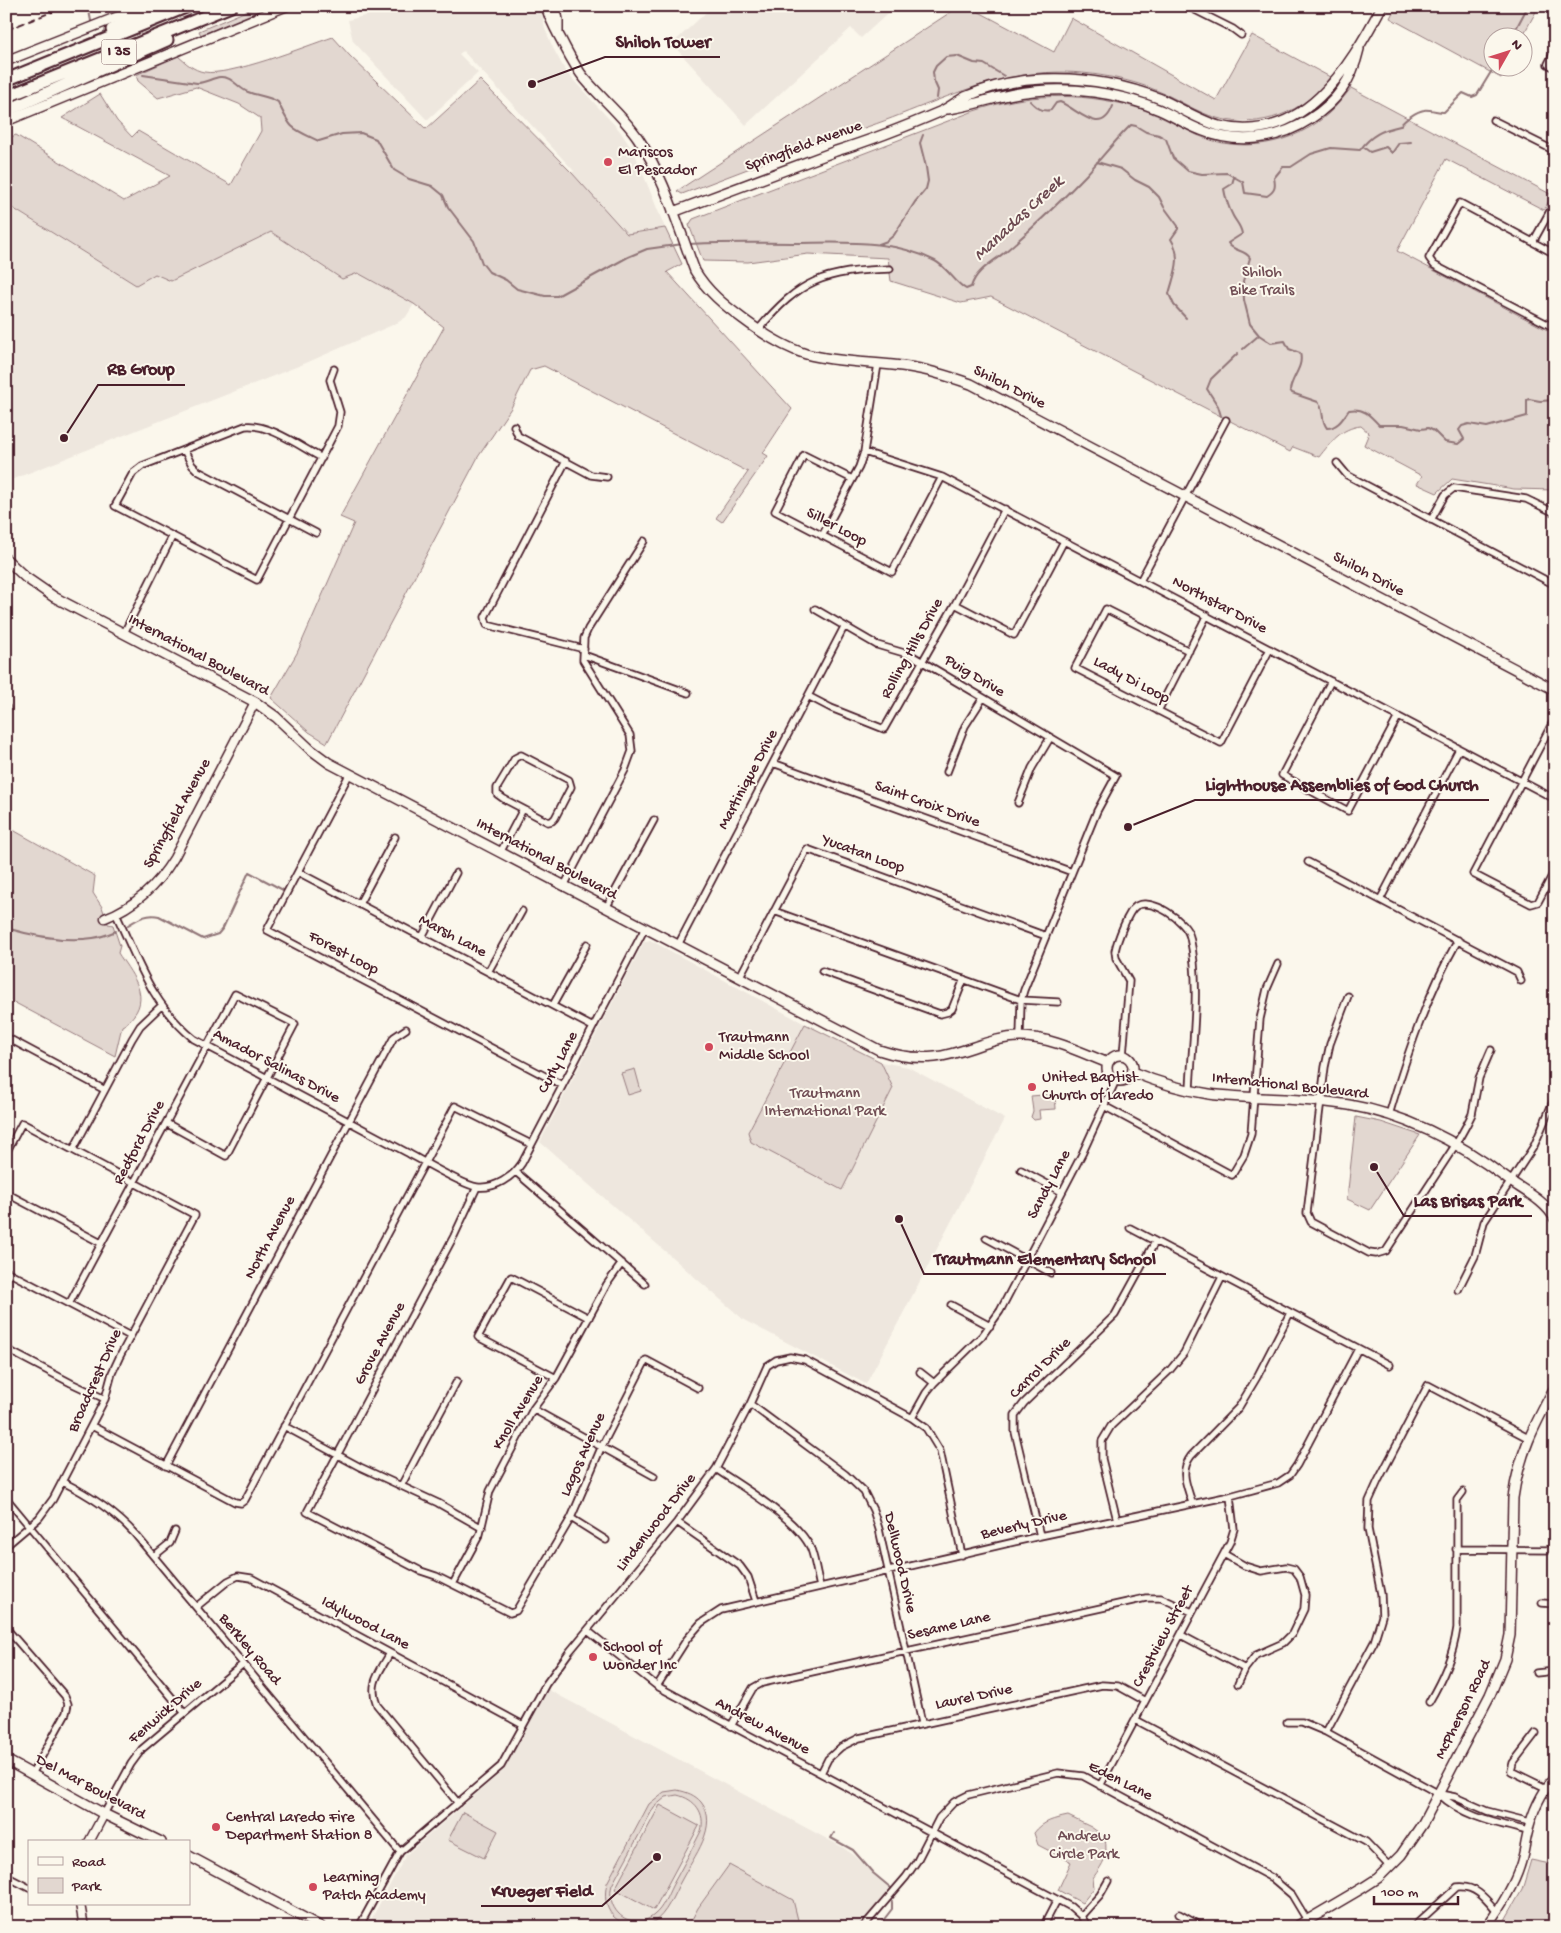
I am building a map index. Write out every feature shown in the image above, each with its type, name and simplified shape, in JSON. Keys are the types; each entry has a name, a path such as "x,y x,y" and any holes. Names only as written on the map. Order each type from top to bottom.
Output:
{"highway":[{"path":"43,65 158,6"},
{"name":"I 35","path":"6,80 188,6"},
{"name":"I 35","path":"6,97 231,6"},
{"path":"6,111 181,34 213,13"}],"main road":[{"path":"6,61 145,6"},
{"path":"6,121 286,6"},
{"name":"Shiloh Drive","path":"546,6 550,22 558,33 571,60 584,78 615,109 639,139 658,173 696,271 710,292 758,330 778,343 820,357 909,367 933,372 971,384 1555,690"},
{"name":"Shiloh Drive","path":"555,6 558,33"},
{"name":"Springfield Avenue","path":"673,212 859,144 945,110 963,98 1004,85 1041,79 1074,79 1107,83 1138,91 1220,126 1240,128 1263,127 1289,119 1314,103 1335,82 1360,47 1382,6"},
{"name":"International Boulevard","path":"6,560 40,588 255,702 276,717 317,755 500,853 879,1050 918,1058 937,1057 995,1040 1020,1037 1060,1044 1108,1063"},
{"path":"1114,1056 1124,1056 1131,1062 1132,1072 1126,1080 1116,1080 1109,1074 1107,1069 1108,1063 1114,1056"},
{"name":"International Boulevard","path":"1132,1072 1208,1094 1349,1105 1389,1115 1430,1130 1486,1162 1543,1204 1555,1219"},
{"path":"1543,1204 1555,1205"},
{"name":"McPherson Road","path":"1296,1927 1364,1887 1390,1867 1416,1836 1490,1696 1505,1659 1510,1621 1513,1498 1516,1477 1520,1458 1528,1438 1555,1387"},
{"name":"Del Mar Boulevard","path":"6,1760 104,1814 157,1840"},
{"path":"190,1857 320,1927"}],"street":[{"path":"1186,6 1233,29 1241,35"},
{"path":"1555,50 1548,64 1555,68"},
{"path":"1493,120 1555,151"},
{"path":"1533,242 1555,202"},
{"path":"1555,254 1460,203 1429,258 1434,265 1555,328"},
{"path":"758,330 777,307 798,290 817,280 839,272 890,269"},
{"path":"822,536 864,452 878,364"},
{"path":"322,458 265,428 253,425 238,428 137,469 116,506 257,580 322,458 340,419 339,405 330,380 334,369"},
{"path":"1140,581 1226,420"},
{"path":"514,426 518,436 591,475 607,478"},
{"path":"184,450 192,465 198,470 316,533"},
{"name":"Northstar Drive","path":"864,452 942,476 1555,799"},
{"name":"Siller Loop","path":"852,479 804,455 775,511 892,572 942,476"},
{"path":"566,461 484,617 487,625 584,652 688,693"},
{"path":"1337,463 1347,475 1555,585"},
{"path":"1431,520 1445,495 1454,488 1526,499 1555,513"},
{"name":"Rolling Hills Drive","path":"808,696 831,708 884,729 923,662 1005,509"},
{"path":"124,633 172,537"},
{"path":"564,886 625,770 632,751 630,735 586,666 584,638 644,541"},
{"path":"954,604 1014,635 1064,541"},
{"name":"Puig Drive","path":"815,609 877,645 903,652 923,662 1116,776 1097,811 1072,872"},
{"name":"Lady Di Loop","path":"1189,652 1106,609 1075,668 1220,743 1270,649"},
{"path":"1158,711 1207,616"},
{"name":"Martinique Drive","path":"678,945 844,627"},
{"path":"1331,681 1282,776 1348,811 1398,716"},
{"path":"947,772 965,726 982,698"},
{"name":"Springfield Avenue","path":"105,918 116,914 143,896 165,872 255,702"},
{"path":"1555,718 1473,874 1531,904 1538,902 1555,870"},
{"path":"1018,803 1032,768 1050,738"},
{"path":"1380,900 1460,749"},
{"path":"521,755 569,780 571,787 556,818 552,821 548,822 523,809 497,794 497,788 518,756 521,755"},
{"name":"Saint Croix Drive","path":"773,763 1072,872"},
{"name":"Forest Loop","path":"350,773 267,930 562,1085"},
{"path":"500,853 523,809"},
{"path":"606,908 654,820"},
{"path":"359,904 395,837"},
{"name":"Yucatan Loop","path":"739,978 807,849 1046,936"},
{"path":"1308,862 1517,972 1520,981"},
{"name":"Marsh Lane","path":"298,872 593,1027"},
{"path":"1020,1037 1021,1000 1072,872"},
{"path":"422,937 456,874"},
{"path":"1124,1056 1129,981 1116,958 1115,951 1131,911 1142,904 1168,912 1182,922 1190,936 1195,1006 1190,1090"},
{"path":"488,972 522,911"},
{"path":"774,911 1021,1000 1058,1002"},
{"name":"Amador Salinas Drive","path":"116,914 152,992 161,1006 181,1028 206,1046 467,1184 478,1187"},
{"name":"Curly Lane","path":"516,1172 645,928"},
{"path":"1389,1115 1422,1015 1440,973 1458,940"},
{"path":"554,1005 587,944"},
{"path":"1104,1106 1232,1176 1248,1143 1253,1120 1262,1010 1267,989 1278,964"},
{"path":"822,971 940,1014 948,1012 952,1008 964,979"},
{"name":"Redford Drive","path":"69,1304 234,994 296,1024 267,1078"},
{"path":"1348,996 1330,1044 1325,1067 1307,1213 1311,1222 1369,1253 1376,1254 1386,1250 1456,1144 1472,1114 1479,1078 1491,1050"},
{"path":"73,1150 140,1026 161,1006"},
{"name":"North Avenue","path":"166,1466 394,1037 406,1029"},
{"path":"6,1037 105,1090"},
{"path":"166,1123 226,1156 267,1078"},
{"name":"Sandy Lane","path":"912,1418 934,1383 990,1326 1062,1192 1116,1080"},
{"path":"1458,1290 1475,1256 1484,1222 1534,1146 1555,1097"},
{"path":"92,1426 234,1502 241,1503 245,1500 455,1106 531,1144"},
{"path":"6,1154 22,1123 134,1182"},
{"path":"1021,1170 1062,1192"},
{"path":"478,1187 490,1186 501,1182 516,1172 645,1284"},
{"name":"Broadcrest Drive","path":"6,1546 47,1509 63,1482 106,1398 112,1373 130,1336 195,1215 134,1182"},
{"name":"Grove Avenue","path":"453,1584 421,1571 307,1512 454,1236 478,1187"},
{"path":"6,1193 102,1243"},
{"path":"1130,1228 1390,1365"},
{"path":"986,1238 1051,1273"},
{"name":"Carrol Drive","path":"1040,1536 1015,1432 1015,1415 1024,1403 1115,1315 1155,1242"},
{"name":"Knoll Avenue","path":"453,1584 482,1528 490,1491 533,1409 556,1378 607,1284 622,1263"},
{"path":"6,1271 130,1336"},
{"path":"556,1378 478,1337 510,1277 589,1318"},
{"path":"1117,1520 1102,1459 1102,1441 1111,1426 1170,1370 1184,1353 1222,1277"},
{"path":"951,1305 990,1326"},
{"path":"1192,1503 1184,1475 1184,1465 1239,1407 1257,1377 1290,1313"},
{"path":"6,1349 71,1383 106,1398"},
{"name":"Beverly Drive","path":"657,1686 687,1638 701,1624 720,1610 1040,1536 1230,1496 1278,1483 1290,1475 1297,1466 1358,1349"},
{"name":"Lindenwood Drive","path":"359,1927 400,1852 501,1766 546,1684 570,1651 677,1522 716,1469 750,1404 767,1366 776,1360 790,1356 805,1360 912,1418 926,1428 940,1451 962,1555"},
{"name":"Lagos Avenue","path":"453,1584 510,1613 516,1611 571,1518 601,1448 646,1360 698,1388"},
{"path":"920,1372 934,1383"},
{"path":"401,1486 457,1381"},
{"path":"1326,1732 1374,1642 1382,1616 1381,1594 1368,1529 1370,1501 1378,1481 1428,1385 1528,1438"},
{"name":"Dellwood Drive","path":"750,1404 845,1474 864,1492 873,1510 922,1723"},
{"path":"533,1409 654,1476"},
{"path":"284,1426 337,1455 438,1503 482,1528"},
{"path":"716,1469 781,1515 803,1535 811,1549 820,1587"},
{"name":"Berkley Road","path":"63,1482 89,1495 121,1519 154,1556 400,1852"},
{"path":"1429,1702 1445,1673 1455,1642 1457,1628 1457,1500 1462,1492"},
{"name":"Crestview Street","path":"1100,1786 1224,1554 1234,1529 1230,1496"},
{"path":"6,1498 184,1712"},
{"path":"571,1518 606,1540"},
{"path":"677,1522 740,1566 748,1577 756,1601"},
{"path":"154,1556 170,1543 175,1532"},
{"path":"1456,1549 1512,1548 1555,1550"},
{"path":"1224,1554 1246,1566 1261,1571 1286,1567 1296,1570 1300,1577 1305,1603 1298,1624 1288,1640 1261,1652 1245,1669 1238,1684"},
{"name":"Idylwood Lane","path":"196,1607 228,1581 238,1576 251,1578 523,1725"},
{"name":"Sesame Lane","path":"732,1726 753,1688 762,1683 1146,1598 1161,1598 1192,1612"},
{"path":"1542,1603 1555,1604"},
{"path":"6,1628 65,1696 68,1704 66,1712 32,1774"},
{"name":"Andrew Avenue","path":"588,1631 657,1686 1071,1907 1081,1916"},
{"path":"1182,1635 1245,1669"},
{"path":"390,1653 373,1686 377,1705 458,1803"},
{"name":"Fenwick Drive","path":"90,1840 131,1764 142,1749 243,1664"},
{"path":"1536,1673 1555,1671"},
{"name":"Laurel Drive","path":"821,1773 828,1759 841,1746 859,1738 922,1723 1102,1685 1118,1686 1145,1700"},
{"path":"1136,1720 1366,1842 1390,1867"},
{"path":"1287,1722 1302,1722 1326,1732 1439,1794 1450,1805 1474,1816 1528,1831"},
{"path":"1536,1733 1513,1763 1511,1771 1546,1788"},
{"name":"Eden Lane","path":"863,1927 906,1877 940,1818 954,1802 968,1795 1058,1773 1084,1776 1272,1878 1292,1895 1307,1920"},
{"path":"1486,1927 1509,1891 1520,1866 1530,1822 1546,1788 1555,1776"},
{"path":"1439,1794 1454,1797 1487,1811 1530,1822"},
{"path":"6,1876 28,1887"},
{"path":"1088,1927 1081,1916 1100,1895 1108,1881"},
{"path":"1413,1927 1456,1886 1478,1891 1497,1912"},
{"path":"1043,1927 1057,1900"},
{"path":"80,1906 84,1927"},
{"path":"1178,1914 1202,1927"}],"shaded area":[{"path":"379,6 540,6 545,29 566,72 620,131 635,154 665,228 627,234 572,173 574,171 463,51 459,54 478,73 427,120 353,41 348,20 368,15"},
{"path":"713,6 896,6 861,38 851,28 746,125 672,44"},
{"path":"6,205 136,285 155,274 171,281 271,232 342,279 358,273 414,304 406,317 397,323 306,363 6,482"},
{"path":"650,940 805,1024 748,1132 842,1190 893,1088 881,1062 908,1067 1005,1119 866,1384 744,1320 540,1142 644,942"},
{"path":"547,1689 842,1847 855,1856 891,1890 856,1927 367,1927 406,1855 504,1770"}],"green space":[{"path":"258,6 273,6 201,35 199,31"},
{"path":"960,6 968,6 1054,52 1071,18 1216,100 1252,35 1330,77 1308,100 1295,109 1265,120 1249,122 1217,118 1150,88 1117,78 1092,74 1055,72 1020,76 956,93 892,118 826,139 682,194 677,191"},
{"path":"1396,6 1539,6 1527,28 1484,28 1484,69 1390,18"},
{"path":"333,37 350,56 426,129 480,80 572,173 627,234 665,228 682,264 667,272 792,409 763,453 768,456 722,522 716,518 748,472 544,366 530,370 511,408 478,457 327,743 309,732 271,698 297,653 354,523 340,517 444,327 414,304 358,273 342,279 271,232 171,281 155,274 136,285 6,204 6,139 16,135 124,201 170,176 62,118 100,94 117,121 132,137 138,131 231,185 261,131 260,118 239,104 196,87 158,98 138,81 136,75 178,56 196,70 216,72 231,70 268,60"},
{"name":"Shiloh Bike Trails","path":"1351,88 1552,195 1544,210 1446,159 1397,251 1555,334 1555,490 1514,489 1452,479 1437,493 1417,484 1422,476 1364,445 1369,433 1361,426 1342,433 1332,441 1319,457 1293,447 1290,452 991,297 961,303 891,281 888,258 808,254 748,262 703,261 689,225 693,219 974,111 1013,101 1052,96 1111,101 1148,112 1214,141 1248,145 1283,139 1314,125 1337,105"},
{"path":"6,826 95,876 93,893 102,907 108,924 113,925 120,946 118,953 133,975 140,999 134,1015 122,1026 115,1056 6,998"},
{"name":"Trautmann International Park","path":"805,1024 881,1062 893,1088 842,1190 751,1142 748,1132"},
{"path":"635,1069 641,1091 628,1095 621,1073"},
{"path":"1055,1094 1056,1109 1039,1110 1040,1119 1034,1120 1031,1117 1033,1111 1031,1096"},
{"path":"1356,1117 1381,1122 1420,1135 1370,1210 1347,1199"},
{"path":"677,1790 690,1794 699,1800 706,1811 708,1821 706,1831 698,1851 662,1915 647,1925 626,1924 613,1916 608,1909 605,1896 607,1883 649,1804 664,1792","holes":["677,1795 694,1803 698,1808 702,1818 701,1831 660,1909 646,1920 631,1921 619,1914 612,1904 612,1885 654,1807 666,1797"]},
{"path":"660,1805 699,1826 654,1910 615,1889"},
{"path":"463,1812 498,1831 484,1858 448,1840"},
{"name":"Andrew Circle Park","path":"1068,1816 1091,1827 1105,1837 1106,1850 1100,1868 1093,1878 1094,1888 1082,1903 1058,1890 1071,1862 1038,1845 1034,1833 1045,1823"},
{"path":"1531,1860 1555,1865 1555,1927 1520,1927 1505,1920 1522,1890"},
{"path":"729,1865 793,1900 799,1924 797,1927 688,1927 698,1908"}],"waterway":[{"name":"Manadas Creek","path":"88,6 91,21"},
{"path":"1516,28 1528,6"},
{"path":"937,98 938,90 933,72 936,66 946,57 957,56 974,63 984,64 1004,76"},
{"name":"Manadas Creek","path":"143,75 197,83 220,77 228,78 248,92 278,102 293,127 319,141 342,134 361,133 376,139 394,170 409,179 432,186 443,195 448,207 474,241 482,263 489,272 506,280 517,289 545,296 557,296 628,257 647,249 683,244"},
{"path":"1234,177 1243,182 1245,193 1267,196 1275,186 1274,178 1283,167 1291,167 1311,154 1331,148 1360,150 1382,131 1400,126 1418,112 1426,110 1444,112 1463,93 1472,97 1477,95 1487,78"},
{"path":"1030,101 1042,110 1051,110 1056,103 1060,102 1096,121 1102,120 1108,115 1113,106"},
{"name":"Manadas Creek","path":"688,244 865,243 883,245 901,248 935,261 944,267 966,289 971,287 973,281 985,267 1005,252 1066,195 1131,125 1166,139 1173,158 1188,171 1202,174 1227,173 1234,177 1232,184 1224,189 1230,210 1240,226 1242,234 1228,243 1250,258 1243,281 1244,300 1250,324 1259,335 1271,343 1285,341 1289,349 1300,353 1299,367 1290,390 1292,393 1318,402 1327,428 1337,424 1349,410 1354,409 1369,415 1379,425 1428,428 1445,442 1458,444 1464,439 1459,430 1462,426 1469,424 1487,427 1527,416 1527,400 1529,399 1540,401 1555,400"},
{"path":"879,244 887,241 894,235 915,202 926,189 928,181 920,143 923,135"},
{"path":"1363,147 1370,152 1386,147 1392,153 1399,143 1411,142"},
{"path":"1097,162 1121,169 1135,180 1149,187 1159,197 1178,226 1171,239 1175,246 1177,259 1169,294 1174,305 1186,318"},
{"path":"1243,349 1258,336"},
{"path":"1221,416 1218,406 1207,389 1211,379 1238,353"},
{"path":"128,925 147,916 155,915 203,939 218,934 223,928 249,872 283,890"},
{"path":"6,928 27,934 60,939 96,938 116,931"},
{"path":"834,1833 831,1838 853,1850 873,1873 891,1888"},
{"path":"878,1927 892,1909 892,1902"}],"railway":[{"path":"6,30 67,6"}],"place":[{"name":"Shiloh Tower","path":"532,84"},
{"name":"Mariscos El Pescador","path":"608,162"},
{"name":"RB Group","path":"64,438"},
{"name":"Lighthouse Assemblies of God Church","path":"1128,827"},
{"name":"Trautmann Middle School","path":"709,1047"},
{"name":"United Baptist Church of Laredo","path":"1032,1087"},
{"name":"Las Brisas Park","path":"1374,1167"},
{"name":"Trautmann Elementary School","path":"899,1219"},
{"name":"School of Wonder Inc","path":"593,1657"},
{"name":"Central Laredo Fire Department Station 8","path":"216,1827"},
{"name":"Krueger Field","path":"657,1857"},
{"name":"Learning Patch Academy","path":"313,1887"}]}
